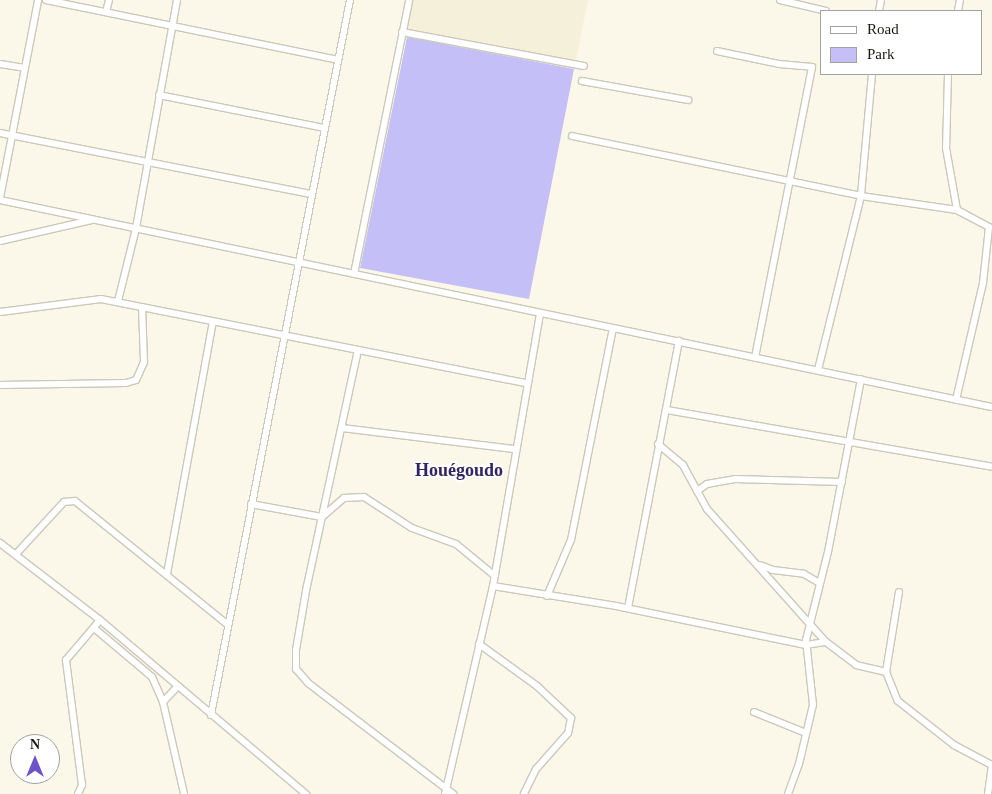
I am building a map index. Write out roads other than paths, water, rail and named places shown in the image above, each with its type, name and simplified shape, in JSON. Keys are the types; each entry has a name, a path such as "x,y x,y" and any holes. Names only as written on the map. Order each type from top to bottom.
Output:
{"street":[{"path":"38,0 0,199 992,407"},
{"path":"46,0 338,60"},
{"path":"106,12 109,0"},
{"path":"118,301 136,228 177,0"},
{"path":"211,715 350,0"},
{"path":"354,274 409,0"},
{"path":"780,0 822,10"},
{"path":"402,32 584,66"},
{"path":"717,51 779,64 812,67 755,357"},
{"path":"0,64 25,68"},
{"path":"818,370 861,196 872,75"},
{"path":"948,75 946,148 957,210"},
{"path":"582,81 688,100"},
{"path":"159,95 324,128"},
{"path":"0,133 312,194"},
{"path":"572,136 861,196 957,210 984,221 990,229 983,283 956,400"},
{"path":"0,241 95,220"},
{"path":"0,312 82,299 118,301 213,322 527,384"},
{"path":"0,385 126,383 136,380 144,362 142,307"},
{"path":"445,791 495,576 514,449 540,313"},
{"path":"168,574 213,322"},
{"path":"547,596 571,540 613,328"},
{"path":"628,608 679,341"},
{"path":"358,350 296,650 299,674 445,791 453,794"},
{"path":"791,793 813,705 806,645 811,627 818,582 842,482 861,379"},
{"path":"667,410 992,467"},
{"path":"342,428 514,449"},
{"path":"658,444 684,464 707,509 758,564 811,627 826,642 856,665 886,672"},
{"path":"697,491 707,484 735,479 842,482"},
{"path":"322,517 344,498 364,497 412,528 456,544 495,576"},
{"path":"16,554 64,502 70,500 81,504 228,625"},
{"path":"251,504 322,517"},
{"path":"0,543 100,620 306,794"},
{"path":"758,564 773,570 804,574 818,582"},
{"path":"493,586 628,608 806,645 826,642"},
{"path":"899,592 886,672 898,701 954,745 992,766 988,794"},
{"path":"78,794 82,785 66,660 100,620"},
{"path":"94,628 146,669 164,702 184,794"},
{"path":"479,644 537,686 570,718 568,733 536,769 524,794"},
{"path":"164,702 178,686"},
{"path":"754,712 806,733"}],"district":[{"name":"Houégoudo","path":"459,470"}]}
